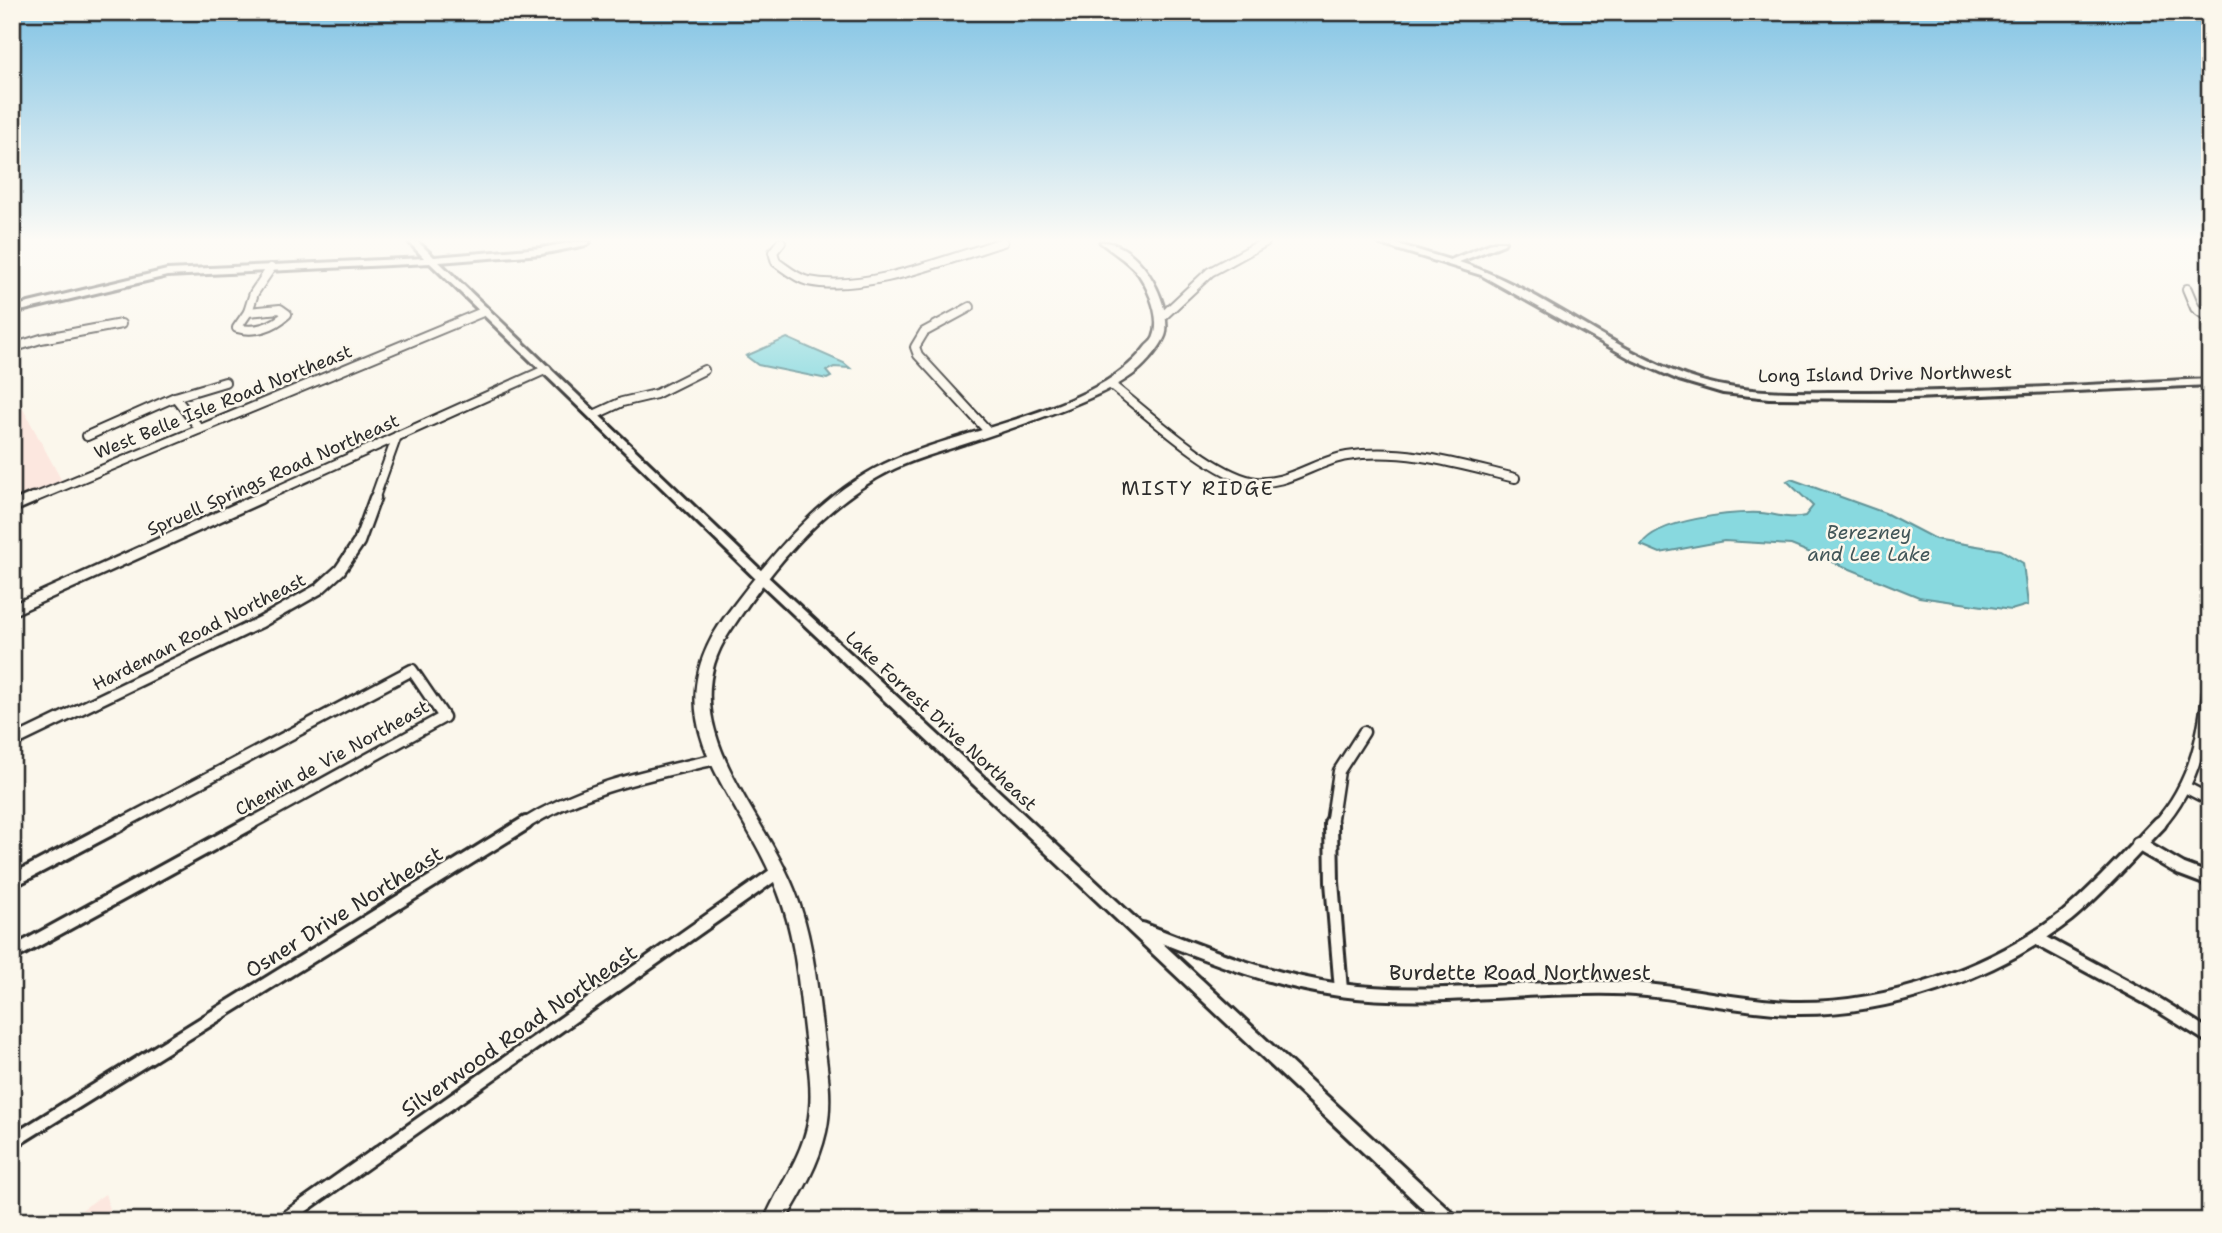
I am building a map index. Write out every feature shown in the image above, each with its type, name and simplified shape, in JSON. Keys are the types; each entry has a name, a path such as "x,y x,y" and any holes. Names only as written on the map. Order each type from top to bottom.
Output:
{"main road":[{"path":"774,1221 809,1156 820,1111 804,945 779,871 735,799 716,759 703,712 708,665 719,638 785,549 823,512 869,478 909,457 1076,403 1111,385 1153,349 1162,332 1164,315 1157,300"}],"street":[{"path":"12,310 56,300"},
{"path":"248,312 281,309 287,314 274,325 239,329 238,324 248,312 252,300"},
{"name":"Lake Forrest Drive Northeast","path":"474,300 762,578 1450,1221"},
{"path":"1164,315 1179,300"},
{"name":"Long Island Drive Northwest","path":"1536,300 1637,358 1694,382 1746,394 1891,396 2210,382"},
{"path":"2192,300 2195,308 2210,319"},
{"path":"970,307 924,332 915,347 918,355 988,431"},
{"name":"West Belle Isle Road Northeast","path":"12,507 485,311"},
{"path":"12,348 41,339 121,324"},
{"name":"Spruell Springs Road Northeast","path":"12,610 547,369"},
{"path":"594,415 622,402 656,394 704,370"},
{"path":"87,436 176,397 225,382"},
{"path":"1111,385 1224,469 1250,481 1277,480 1329,460 1371,453 1414,456 1515,478"},
{"path":"176,397 200,429"},
{"name":"Hardeman Road Northeast","path":"12,742 272,617 319,589 340,570 359,542 397,436"},
{"name":"Chemin de Vie Northeast","path":"12,881 412,670 444,717 12,954"},
{"name":"Burdette Road Northwest","path":"1135,927 1265,974 1341,990 1419,993 1620,988 1758,1004 1819,1007 1874,1000 1924,987 1989,962 2036,938 2069,914 2166,816 2185,787 2200,749 2210,675"},
{"path":"1341,990 1332,842 1333,796 1344,759 1364,732"},
{"name":"Osner Drive Northeast","path":"12,1142 553,806 607,784 716,759"},
{"path":"2185,787 2210,800"},
{"path":"2138,844 2181,869 2210,880"},
{"name":"Silverwood Road Northeast","path":"282,1221 779,871"},
{"path":"2036,938 2151,1000 2210,1037"}],"shaded area":[{"path":"12,381 15,394 63,483 12,504"},
{"path":"105,1194 114,1221 65,1221"}],"water":[{"path":"787,338 850,368 834,367 826,371 831,377 827,379 758,365 746,356"},
{"name":"Berezney and Lee Lake","path":"1791,479 1885,513 1935,539 2001,550 2023,563 2028,605 2011,610 1919,597 1791,545 1724,541 1660,553 1641,545 1663,529 1696,519 1748,513 1805,516 1813,506 1787,481"}],"district":[{"name":"MISTY RIDGE","path":"1198,488"}]}
